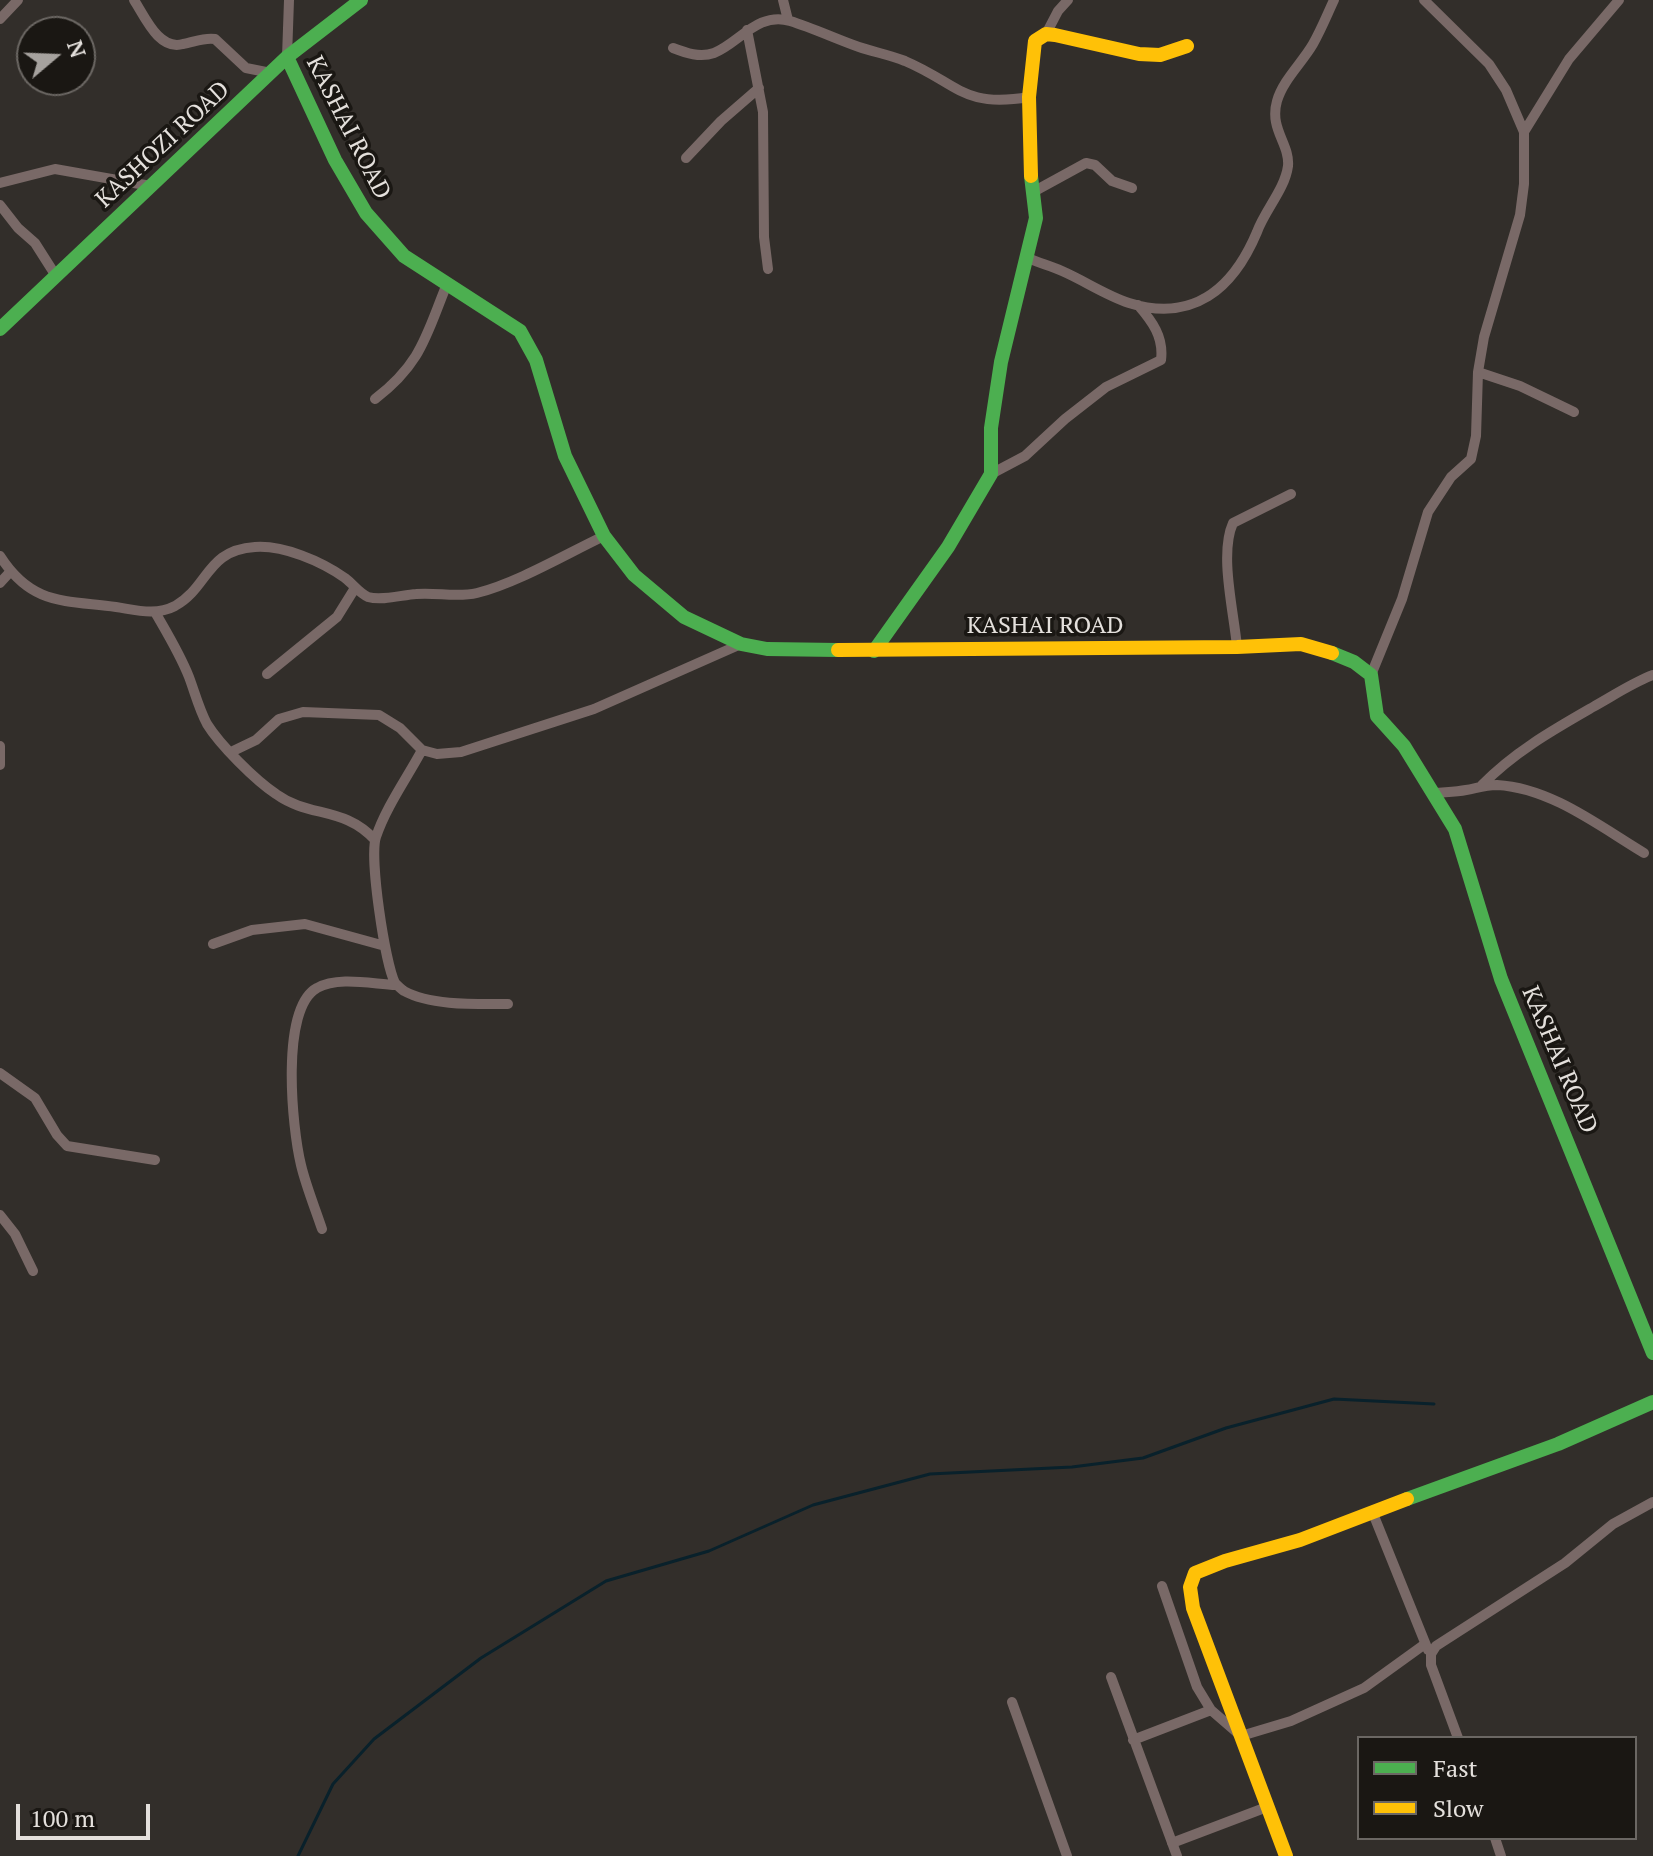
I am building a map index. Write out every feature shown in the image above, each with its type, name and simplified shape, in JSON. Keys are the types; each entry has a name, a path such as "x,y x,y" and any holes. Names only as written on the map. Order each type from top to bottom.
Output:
{"street":[{"path":"0,19 18,0"},
{"path":"134,0 156,34 168,45 215,39 246,68 271,73"},
{"path":"287,57 289,0"},
{"name":"KASHOZI ROAD","path":"0,329 287,57 361,0"},
{"path":"783,0 788,20"},
{"path":"1046,34 1058,11 1068,0"},
{"path":"1028,258 1138,305 1173,308 1201,301 1226,284 1248,253 1288,166 1276,126 1278,97 1314,42 1334,0"},
{"path":"1371,675 1402,599 1428,512 1451,477 1471,459 1484,337 1520,215 1525,158 1524,132 1506,90 1489,64 1424,0"},
{"path":"1524,132 1569,59 1619,0"},
{"path":"673,48 695,55 712,54 764,22 788,20 923,68 966,95 994,101 1029,97"},
{"path":"747,30 763,112 764,237 768,269"},
{"path":"874,651 948,547 991,474 991,428 1001,362 1036,218 1029,156 1033,45 1038,37 1046,34 1139,54 1160,55 1187,46"},
{"name":"KASHAI ROAD","path":"287,57 335,160 366,213 404,256 520,331 536,360 565,456 604,536 634,575 684,617 741,644 767,649 874,651 1301,644 1354,662 1371,675 1377,716 1404,746 1455,829 1501,979 1653,1353"},
{"path":"686,158 721,121 759,88"},
{"path":"1033,192 1086,163 1095,165 1112,181 1132,188"},
{"path":"0,183 55,169 151,186"},
{"path":"0,205 35,243 56,276"},
{"path":"375,399 398,382 412,365 430,331 447,284"},
{"path":"991,474 1025,456 1106,387 1161,360 1161,345 1154,326 1138,305"},
{"path":"1478,372 1520,386 1574,412"},
{"path":"1237,647 1227,556 1229,532 1233,523 1291,494"},
{"path":"0,556 10,572 23,583 63,603 155,612 182,601 222,556 255,547 289,550 338,574 373,598 421,593 478,593 604,536"},
{"path":"0,583 10,572"},
{"path":"267,674 337,617 355,588"},
{"path":"155,612 179,652 205,720 219,742 276,795 296,805 354,821 375,840"},
{"path":"231,752 256,740 279,719 303,712 379,715 400,728 422,750 437,754 461,752 594,709 741,644"},
{"path":"1482,785 1500,766 1522,750 1615,693 1651,678"},
{"path":"0,746 0,765"},
{"path":"396,985 385,946 373,852 375,840 422,750"},
{"path":"1435,793 1482,785 1501,785 1529,792 1561,803 1644,853"},
{"path":"213,944 252,930 305,924 385,946"},
{"path":"322,1229 300,1163 292,1084 294,1028 306,995 326,984 396,985 406,992 424,997 508,1004"},
{"path":"0,1073 35,1098 67,1146 155,1160"},
{"path":"0,1215 15,1234 33,1271"},
{"path":"1286,1856 1193,1608 1190,1587 1195,1573 1225,1561 1300,1540 1372,1511 1518,1460 1653,1402"},
{"path":"1241,1736 1291,1721 1364,1688 1559,1568 1613,1524 1653,1502"},
{"path":"1372,1511 1428,1649 1457,1736"},
{"path":"1162,1586 1186,1662 1211,1710 1241,1736"},
{"path":"1111,1677 1177,1856"},
{"path":"1012,1702 1067,1856"},
{"path":"1133,1740 1211,1710"},
{"path":"1172,1843 1267,1807"}],"waterway":[{"path":"298,1856 333,1784 374,1739 481,1658 606,1581 709,1551 813,1505 930,1474 1072,1467 1143,1458 1226,1428 1334,1399 1434,1404"}],"traffic: fast":[{"path":"0,329 287,57 361,0"},
{"path":"287,57 335,160 366,213 404,256 520,331 536,360 565,456 604,536 634,575 684,617 741,644 767,649 838,650"},
{"path":"874,651 948,547 991,474 991,428 1001,362 1036,218 1031,176"},
{"path":"1332,653 1354,662 1371,675 1377,716 1404,746 1455,829 1501,979 1653,1353"},
{"path":"1407,1499 1558,1444 1653,1402"}],"traffic: slow":[{"path":"1031,176 1029,97 1035,41 1046,34 1055,35 1139,54 1160,55 1187,46"},
{"path":"838,650 1301,644 1332,653"},
{"path":"1286,1856 1193,1608 1190,1587 1195,1573 1225,1561 1300,1540 1407,1499"}]}
